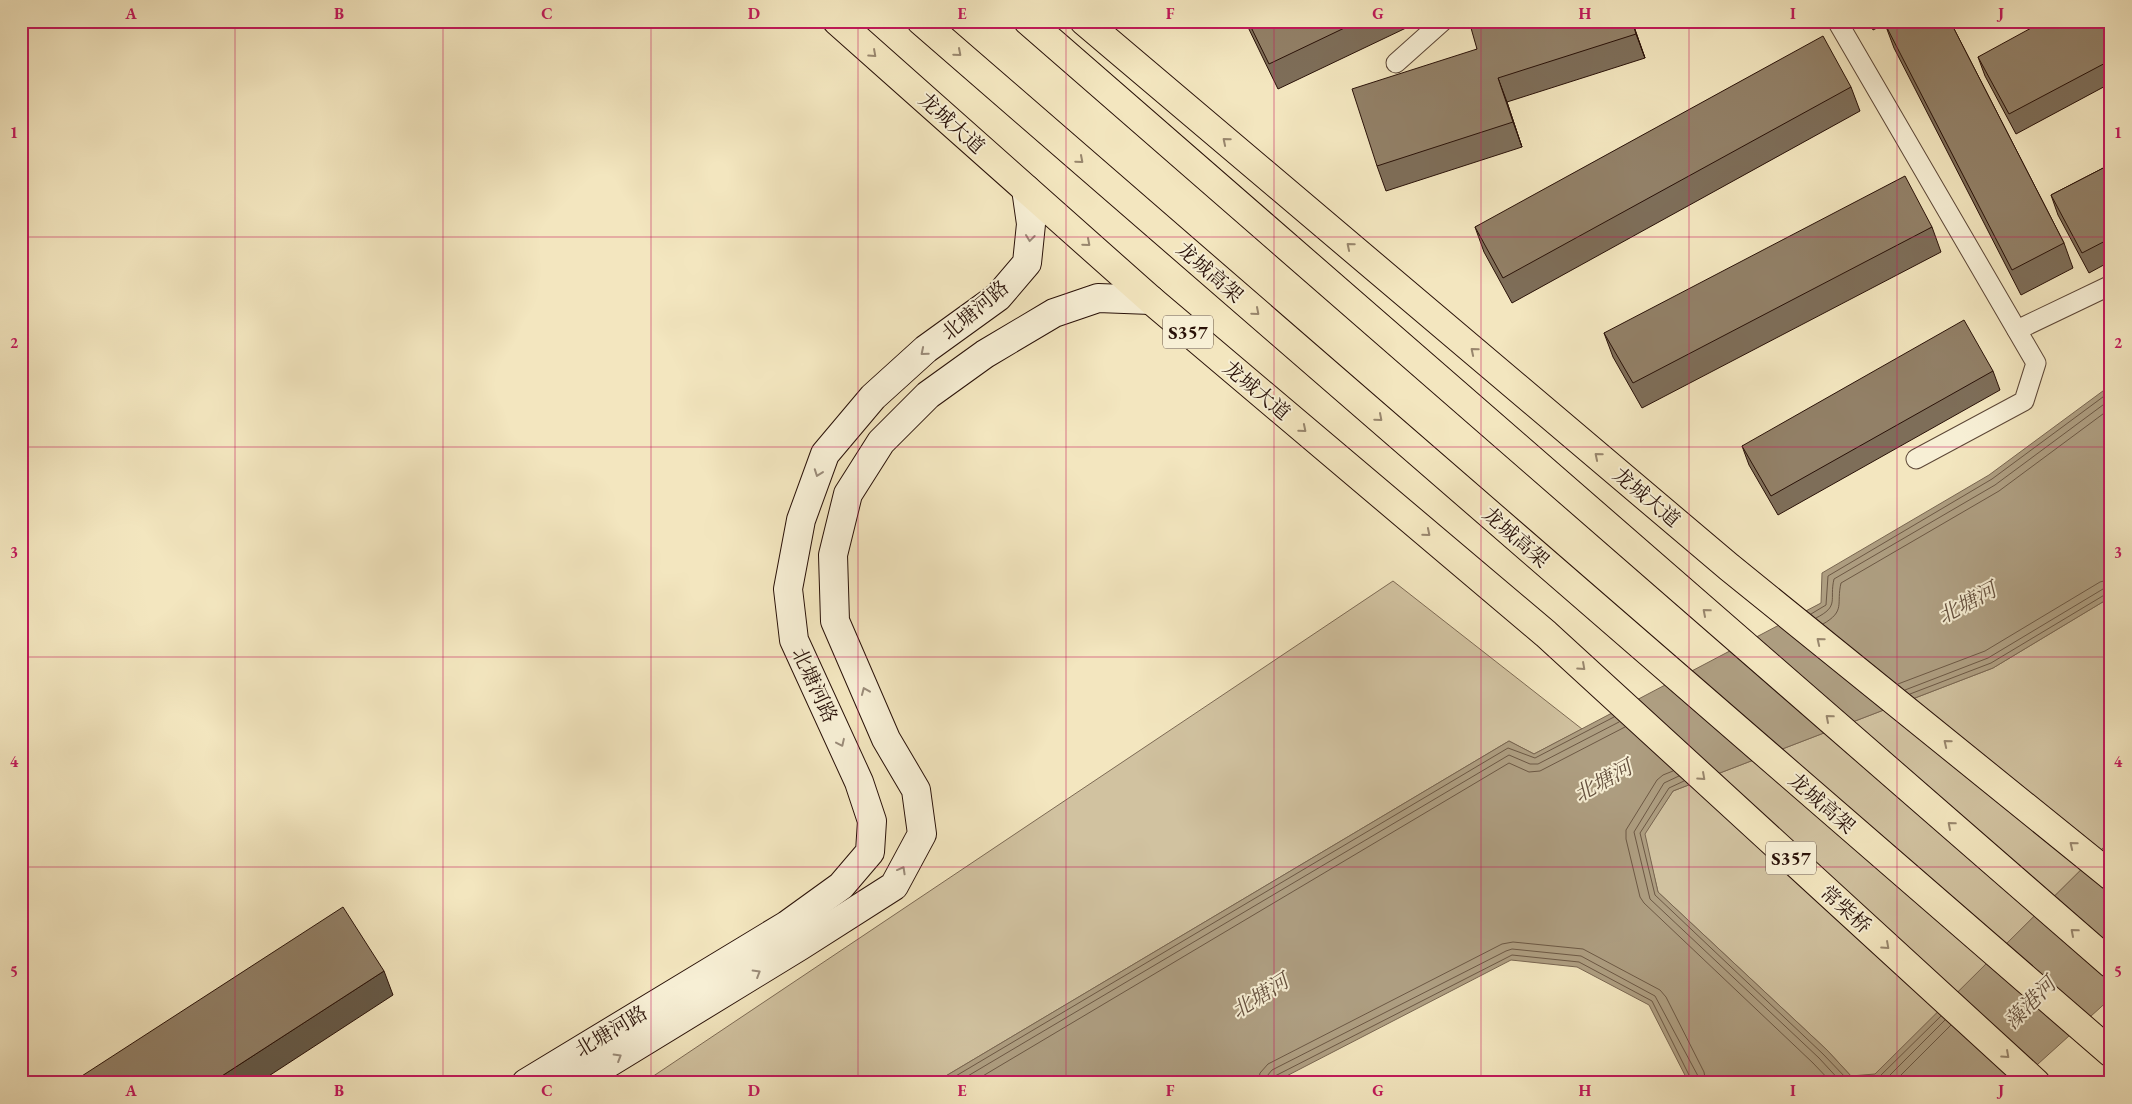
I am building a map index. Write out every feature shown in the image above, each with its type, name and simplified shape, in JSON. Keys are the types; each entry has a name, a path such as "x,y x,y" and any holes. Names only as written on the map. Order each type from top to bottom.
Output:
{"main road":[{"name":"龙城大道","path":"837,21 1151,300 1546,634"},
{"name":"龙城高架","path":"921,21 2111,1053"},
{"path":"1028,21 2111,964"},
{"name":"龙城大道","path":"1084,21 1729,567 2111,876"},
{"name":"北塘河路","path":"526,1083 787,925 841,886 870,852 872,821 859,782 794,640 788,589 801,520 825,454 873,397 926,349 998,297 1027,263 1031,224 1026,189"},
{"name":"北塘河路","path":"576,1083 800,946 894,886 922,834 916,790 886,740 835,621 833,555 848,494 881,442 928,395 985,354 1054,313 1098,298 1151,300"},
{"name":"常柴桥","path":"1546,634 2036,1083"}],"lane":[{"path":"1396,63 1443,21"},
{"path":"1837,21 2036,362 2024,401 1916,459"},
{"path":"2017,330 2111,285"}],"shaded area":[{"path":"1393,581 1582,729 1534,754 1509,741 934,1083 643,1083"},
{"path":"2111,597 2111,840 1875,1075 1851,1076 1827,1050 1658,892 1644,834 1673,791 1993,668"}],"water":[{"path":"2111,385 2111,597 1993,668 1673,791 1645,834 1658,892 1827,1050 1851,1076 1875,1074 2111,840 2111,998 2017,1083 1689,1083 1649,1005 1577,967 1511,960 1273,1083 934,1083 1509,741 1534,754 1821,603 1822,573 1989,475"}],"building":[{"path":"1248,21 1359,21 1269,64"},
{"path":"1493,21 1632,21 1636,34 1498,78 1513,122 1377,166 1352,89 1477,49 1471,28"},
{"path":"1890,21 1950,21 2064,243 2012,270 1885,24"},
{"path":"2044,21 2111,21 2111,60 2009,114 1978,57"},
{"path":"1823,36 1851,87 1503,278 1475,227"},
{"path":"2111,164 2111,238 2082,253 2051,195"},
{"path":"1905,176 1932,227 1633,383 1604,333"},
{"path":"1964,320 1993,371 1771,496 1742,446"},
{"path":"343,907 384,971 211,1083 71,1083"}],"water label":[{"name":"北塘河","path":"1967,603"},
{"name":"北塘河","path":"1603,781"},
{"name":"北塘河","path":"1260,996"},
{"name":"藻港河","path":"2030,1003"}]}
